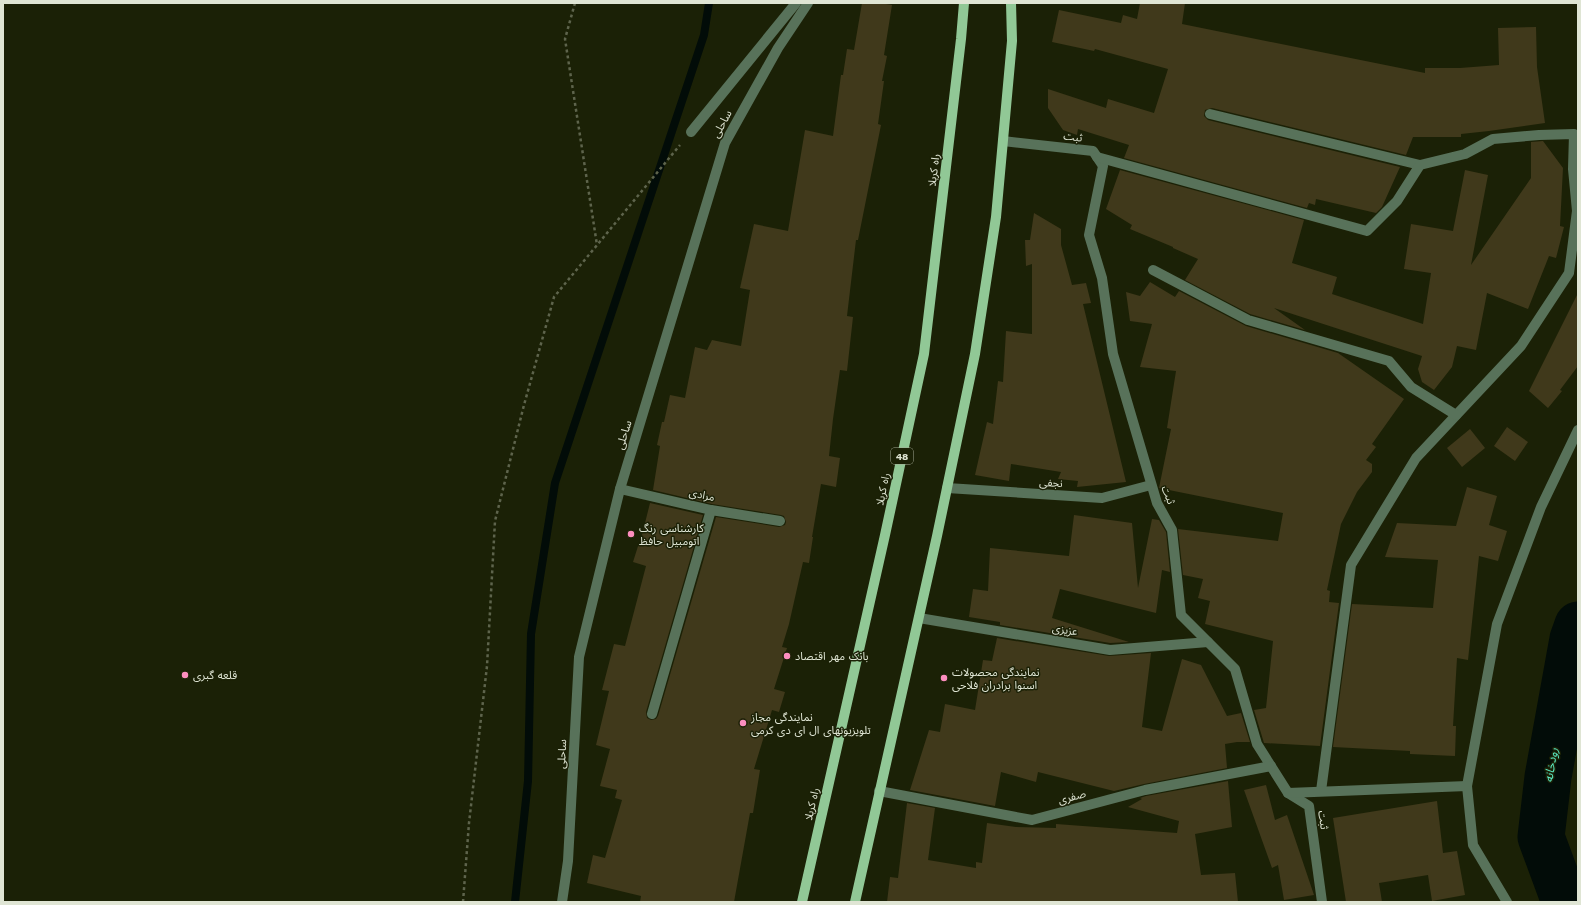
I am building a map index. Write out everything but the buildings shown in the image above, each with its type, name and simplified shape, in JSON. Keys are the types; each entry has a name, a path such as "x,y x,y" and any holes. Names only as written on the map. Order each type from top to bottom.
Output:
{"main road":[{"name":"راه کربلا","path":"802,902 885,535 924,354 961,40 964,3"},
{"path":"855,902 919,618 975,354 996,217 1012,41 1011,3"}],"street":[{"path":"691,132 796,3"},
{"name":"ساحلی","path":"562,902 568,861 579,657 620,489 725,143 778,48 808,3"},
{"path":"1210,114 1420,165 1465,154 1493,139 1574,134 1573,169 1577,212 1569,273 1521,346 1416,458 1351,565 1321,791"},
{"name":"ثبت","path":"1003,140 1093,152 1103,166 1089,235 1102,278 1113,354 1151,486 1157,503 1172,530 1181,615 1235,669 1257,744 1288,793 1309,806 1322,902"},
{"path":"1097,157 1367,231 1397,201 1420,165"},
{"path":"1153,270 1248,320 1388,361 1411,387 1456,415"},
{"path":"1507,902 1473,845 1467,786 1497,624 1540,508 1578,430"},
{"name":"نجفی","path":"947,488 1102,498 1151,486"},
{"name":"مرادی","path":"620,489 711,510 780,520"},
{"path":"652,714 711,510"},
{"name":"عزیزی","path":"919,618 1110,650 1208,642"},
{"name":"صفری","path":"879,791 1032,820 1145,790 1271,766"},
{"path":"1288,793 1467,786"}],"path":[{"path":"575,3 565,39 597,246"},
{"path":"462,902 470,815 487,666 495,521 524,405 554,297 691,132"}],"waterway":[{"path":"515,902 528,781 531,634 555,483 704,35 709,3"},
{"name":"رودخانه","path":"1565,902 1541,837 1548,777 1573,639 1578,625"}],"place":[{"name":"کارشناسی رنگ اتومبیل حافظ","path":"631,534"},
{"name":"بانک مهر اقتصاد","path":"787,656"},
{"name":"قلعه گبری","path":"185,675"},
{"name":"نمایندگی محصولات اسنوا برادران فلاحی","path":"944,678"},
{"name":"نمایندگی مجاز تلویزیونهای ال ای دی کرمی","path":"743,723"}]}
